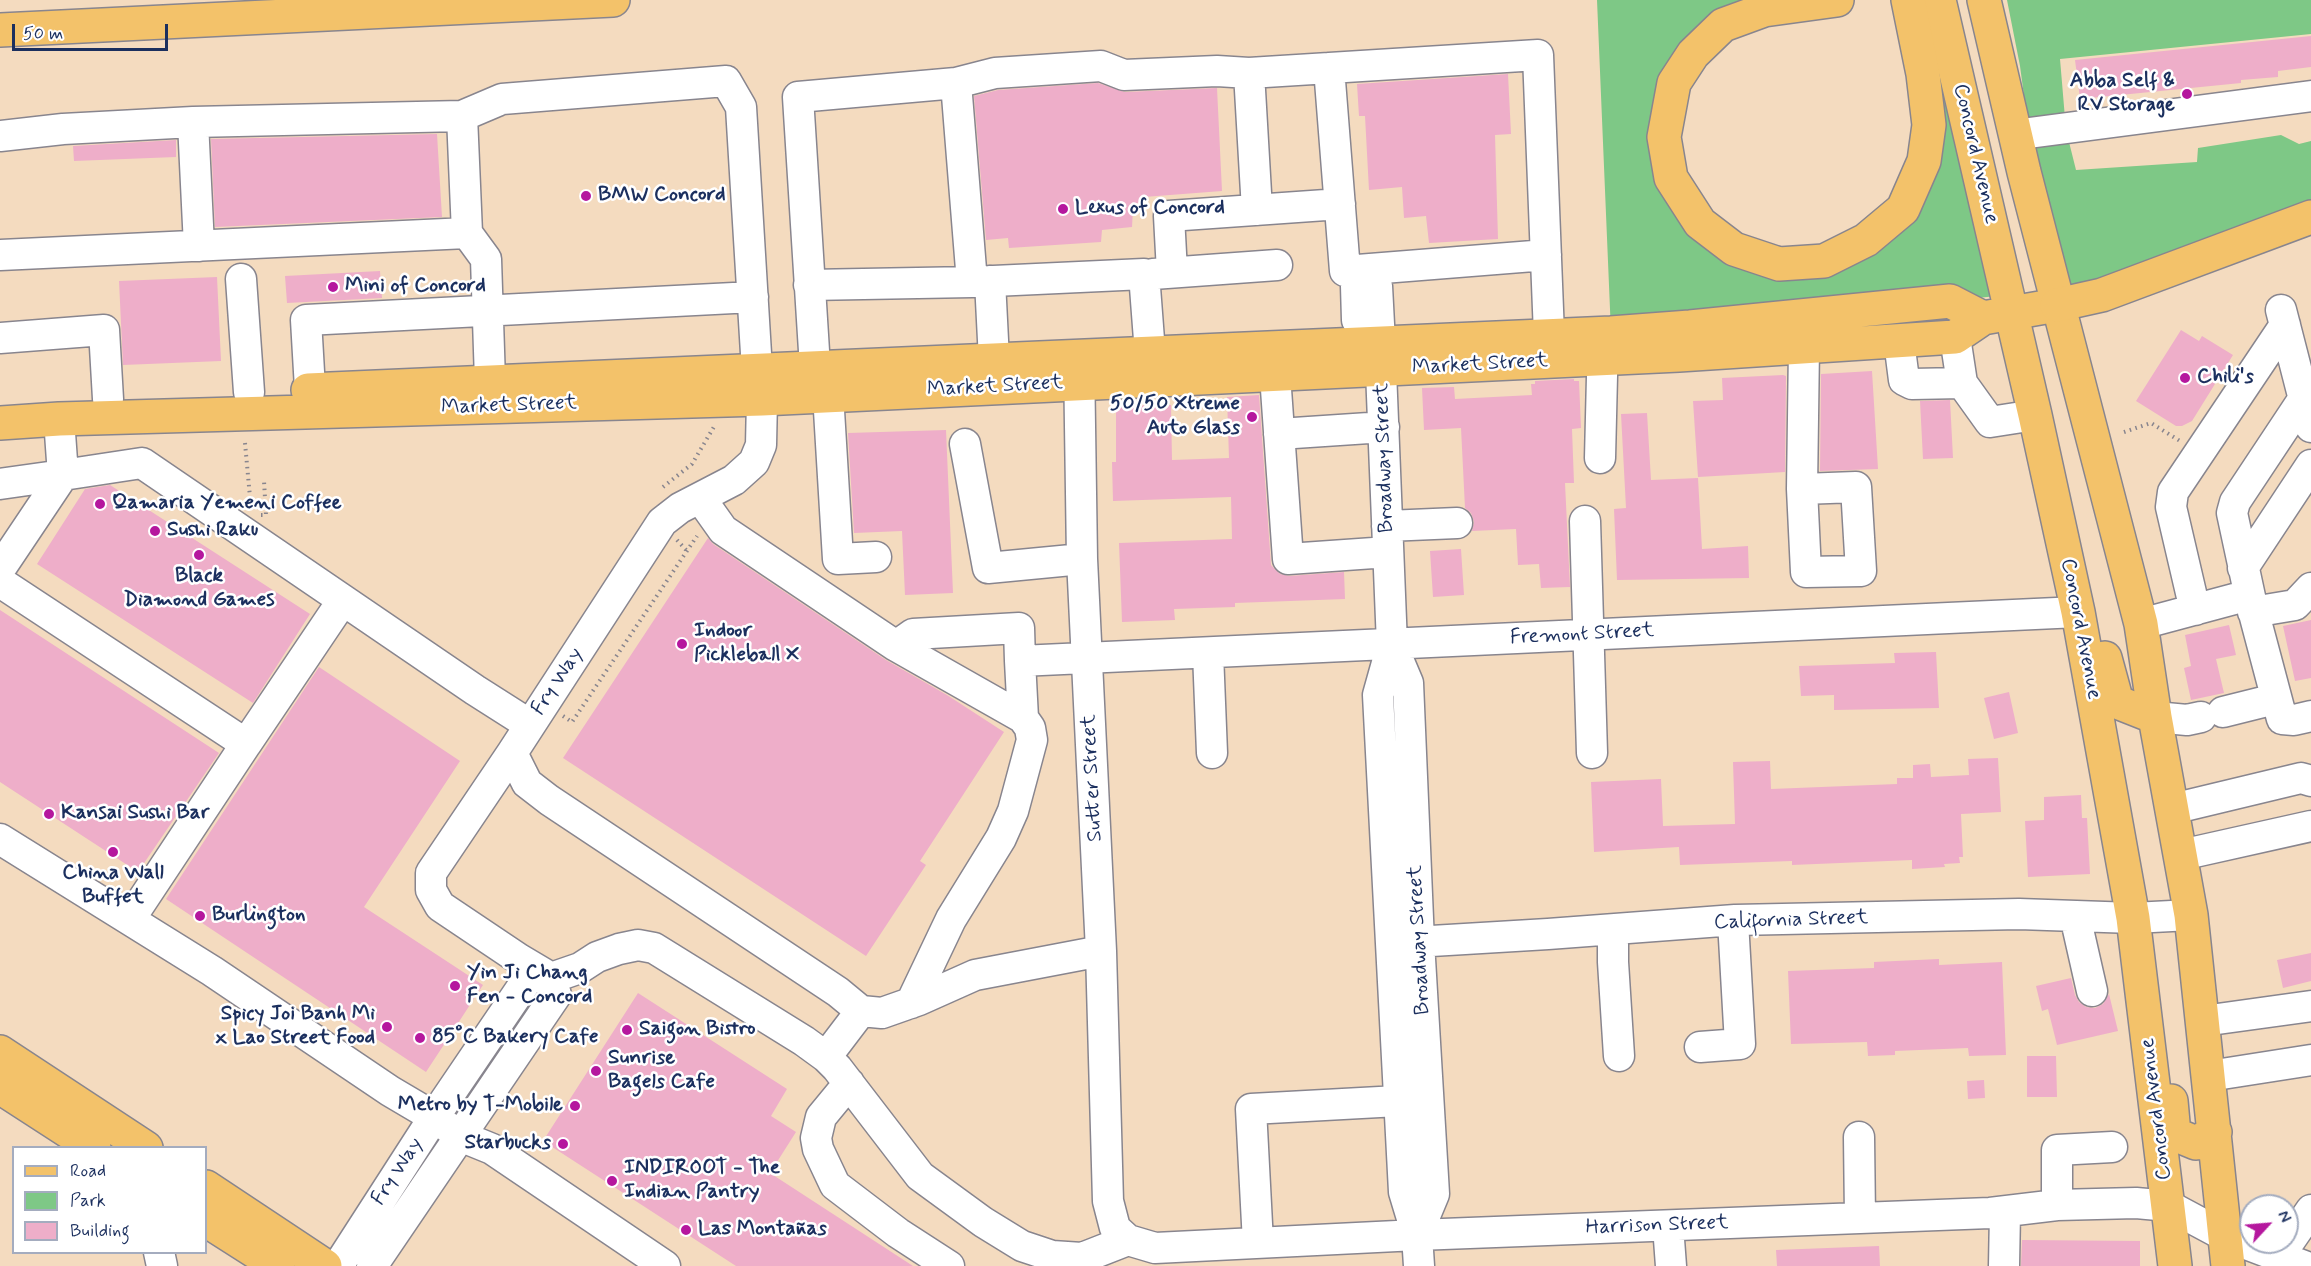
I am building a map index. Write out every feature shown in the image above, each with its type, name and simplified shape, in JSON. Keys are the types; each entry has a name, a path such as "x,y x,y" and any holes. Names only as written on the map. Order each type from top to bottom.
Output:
{"main road":[{"path":"0,30 613,0"},
{"path":"1837,0 1764,10 1723,25 1693,54 1674,83 1664,137 1671,178 1700,223 1734,249 1779,264 1824,261 1866,240 1903,209 1924,161 1929,125 1923,74 1908,0"},
{"name":"Concord Avenue","path":"1940,0 1997,315 2035,415 2078,612 2133,918 2175,1266"},
{"name":"Concord Avenue","path":"1984,0 2057,304 2141,624 2155,717 2191,915 2227,1251"},
{"name":"Concord Avenue","path":"2005,0 2020,66 2029,133 2024,172"},
{"path":"1955,338 1997,315 2102,296 2311,217"},
{"name":"Market Street","path":"0,423 821,380 1079,369 1275,375 1381,357 1549,336 1604,346 1690,327 1950,301 1997,315"},
{"name":"Market Street","path":"821,380 994,360 1079,369 1150,353 1381,357 1604,346 1804,347 1955,338"},
{"name":"Market Street","path":"0,404 490,381 760,384"},
{"path":"2078,612 2090,615 2097,628 2117,702 2132,710 2155,717"},
{"path":"2144,1000 2165,1042 2174,1134 2196,1143 2215,1132"},
{"path":"0,1052 143,1146"},
{"path":"0,1059 50,1084"},
{"path":"4,1092 91,1146"},
{"path":"207,1188 325,1266"},
{"path":"207,1221 278,1266"}],"street":[{"path":"876,558 837,559 821,380 809,285 798,97 956,83 995,73 1101,66 1124,75 1217,71 1249,74 1538,55 1549,336"},
{"path":"1329,68 1345,271 1546,255"},
{"path":"1249,74 1257,210"},
{"name":"Fry Way","path":"372,1266 556,995 550,978 440,906 431,890 431,873 662,522 680,508 734,480 754,462 761,446 760,384 741,107 726,81 502,99 462,116"},
{"path":"956,83 981,281 994,360"},
{"path":"2029,133 2311,96"},
{"path":"0,136 63,129 193,122 462,116 467,233 486,259 490,381"},
{"path":"193,122 198,246"},
{"path":"1150,353 1158,273 1169,216 1340,204"},
{"path":"0,255 467,233"},
{"path":"809,285 981,281 1277,265"},
{"path":"1364,270 1356,286 1357,320 1381,357"},
{"path":"241,279 249,392"},
{"path":"310,389 306,320 753,297"},
{"path":"2195,610 2171,507 2173,492 2283,317 2311,427"},
{"path":"0,338 104,330 108,399"},
{"path":"1955,338 1962,383 1990,422 2035,415"},
{"path":"1899,341 1904,380 1912,384 1962,383"},
{"path":"1600,458 1604,346"},
{"path":"1802,489 1804,347"},
{"name":"Broadway Street","path":"1381,357 1392,645 1408,683 1406,942 1398,1101 1404,1198 1417,1235 1419,1266"},
{"name":"Sutter Street","path":"1079,369 1082,559 1101,951 1108,1201 1115,1228 1128,1240"},
{"path":"1275,375 1288,558 1457,523"},
{"path":"2304,398 2235,502 2232,513 2249,592 2282,719 2294,720 2311,716"},
{"path":"0,569 63,475 59,419"},
{"path":"1280,434 1384,427"},
{"path":"965,444 988,568 1082,559"},
{"path":"0,484 142,463 530,725"},
{"path":"2249,592 2311,465"},
{"path":"701,499 723,530 896,646 1023,718 1030,728 1032,740 1013,811 1001,838 951,919 911,1003"},
{"path":"1585,521 1592,753"},
{"path":"0,582 246,744"},
{"path":"2141,624 2195,610 2249,592 2295,605 2311,588"},
{"path":"130,919 343,600"},
{"name":"Fremont Street","path":"1020,661 2078,612"},
{"path":"896,646 914,634 1019,628 1023,718"},
{"path":"1208,653 1212,753"},
{"path":"2155,717 2187,720 2275,699"},
{"path":"512,753 527,783 549,800 838,992 861,1011 882,1013 975,975 1101,951"},
{"path":"2172,809 2301,778 2311,781"},
{"path":"2181,855 2311,826"},
{"path":"0,839 212,971 460,1136 492,1149 664,1266"},
{"name":"California Street","path":"1406,942 1733,921 2019,914 2133,918 2191,915"},
{"path":"2075,916 2092,992"},
{"path":"1700,1047 1740,1044 1733,921"},
{"path":"1613,930 1619,1056"},
{"name":"Broadway Street","path":"1406,942 1434,1194 1417,1235"},
{"path":"550,978 580,968 597,957 619,949 638,945 654,948 826,1057 849,1083 920,1176 983,1222 1051,1261 1082,1258 1128,1240"},
{"name":"Fry Way","path":"338,1266 434,1117 529,977 550,978"},
{"path":"2203,1020 2311,1006"},
{"path":"826,1057 861,1011"},
{"path":"2209,1076 2311,1060"},
{"path":"849,1083 821,1117 816,1138 818,1149 835,1185 898,1233 949,1266"},
{"path":"1258,1243 1251,1109 1398,1101"},
{"path":"1859,1137 1860,1218"},
{"path":"2057,1205 2057,1150 2112,1147"},
{"name":"Harrison Street","path":"1128,1240 1155,1248 1417,1235 2005,1212 2057,1205 2136,1203 2169,1206 2227,1251 2292,1261"},
{"path":"2292,1261 2311,1210"},
{"path":"2004,1266 2005,1212"},
{"path":"1668,1226 1671,1266"}],"path":[{"path":"252,515 266,515 264,481"}],"green space":[{"path":"1597,0 1837,0 1723,25 1664,137 1700,223 1779,264 1903,209 1940,0 2008,295 1611,333"},
{"path":"2007,0 2311,0 2311,34 2060,59 2066,130 2076,170 2197,162 2198,148 2281,135 2299,144 2311,141 2311,217 2057,305 2020,66"}],"building":[{"path":"2311,36 2311,67 2278,71 2278,77 2241,80 2241,83 2080,99 2075,60"},
{"path":"1508,74 1511,134 1495,135 1498,239 1429,243 1426,216 1404,218 1402,187 1369,190 1365,116 1359,116 1357,84"},
{"path":"1098,83 1125,92 1217,88 1222,191 1144,197 1133,208 1132,227 1102,230 1101,242 1009,248 1008,238 986,240 974,96 998,90"},
{"path":"437,134 442,217 215,227 211,139"},
{"path":"176,140 176,157 74,161 73,146"},
{"path":"380,271 382,298 287,303 285,276"},
{"path":"217,277 221,361 123,365 119,281"},
{"name":"Chili's","path":"2181,330 2199,341 2202,336 2233,355 2192,421 2176,426 2136,401"},
{"path":"1872,371 1878,469 1820,471 1821,374"},
{"path":"1786,376 1785,472 1698,477 1693,401 1723,400 1722,378"},
{"path":"1574,379 1574,381 1579,381 1581,428 1572,429 1574,483 1565,483 1570,587 1541,588 1539,564 1518,565 1516,529 1472,531 1474,522 1471,513 1465,508 1461,428 1424,430 1422,388 1454,387 1455,399 1532,395 1531,384 1535,384 1535,381"},
{"path":"1259,395 1271,565 1280,574 1289,576 1344,572 1345,599 1235,603 1235,607 1174,609 1175,620 1122,622 1119,543 1232,539 1231,497 1113,501 1112,462 1116,462 1116,406 1171,405 1172,460 1229,458 1227,397"},
{"path":"1950,400 1953,458 1923,459 1920,401"},
{"path":"1647,413 1651,480 1698,478 1702,549 1748,546 1749,578 1617,580 1614,509 1626,508 1621,414"},
{"path":"946,430 953,593 905,595 902,531 854,533 848,433"},
{"path":"110,485 310,614 253,703 37,564 85,489"},
{"path":"708,538 713,544 886,660 947,695 1004,732 920,861 926,865 866,956 563,758"},
{"path":"1461,549 1464,595 1433,597 1430,551"},
{"path":"0,610 219,753 138,872 0,782"},
{"path":"2311,620 2311,678 2295,681 2283,626"},
{"path":"2229,625 2236,655 2216,659 2224,693 2191,700 2184,668 2191,666 2185,635"},
{"path":"1936,652 1939,708 1834,710 1834,695 1801,696 1799,666 1895,663 1894,653"},
{"path":"319,667 460,761 364,907 483,985 426,1072 166,899"},
{"path":"2009,692 2018,733 1994,739 1984,698"},
{"path":"1998,758 2001,812 1961,814 1963,857 1959,857 1960,863 1944,864 1945,867 1912,869 1912,860 1792,865 1792,861 1680,865 1679,847 1594,852 1591,782 1661,779 1663,826 1735,824 1733,762 1770,761 1771,789 1897,784 1897,778 1913,778 1913,765 1930,764 1931,777 1969,775 1968,759"},
{"path":"2081,795 2082,818 2087,818 2090,874 2028,877 2025,821 2044,820 2044,797"},
{"path":"2311,953 2311,981 2283,988 2277,960"},
{"path":"1939,959 1939,965 2002,962 2006,1055 1969,1056 1968,1048 1895,1051 1895,1055 1868,1056 1867,1042 1791,1044 1788,971 1874,968 1874,962"},
{"path":"2071,978 2075,995 2086,1007 2095,1008 2103,1004 2109,994 2118,1031 2057,1045 2048,1009 2042,1011 2036,986"},
{"path":"638,993 787,1089 771,1116 796,1132 770,1173 913,1266 736,1266 543,1141"},
{"path":"2027,1056 2056,1056 2057,1097 2027,1097"},
{"path":"1984,1080 1985,1098 1968,1099 1967,1081"},
{"path":"2022,1240 2140,1241 2140,1266 2021,1266"},
{"path":"1879,1246 1880,1266 1777,1266 1776,1250"}],"place":[{"name":"Abba Self & RV Storage","path":"2187,94"},
{"name":"BMW Concord","path":"586,196"},
{"name":"Lexus of Concord","path":"1063,209"},
{"name":"Mini of Concord","path":"333,287"},
{"name":"Chili's","path":"2185,378"},
{"name":"50/50 Xtreme Auto Glass","path":"1252,417"},
{"name":"Qamaria Yemeni Coffee","path":"100,504"},
{"name":"Sushi Raku","path":"155,531"},
{"name":"Black Diamond Games","path":"199,555"},
{"name":"Indoor Pickleball X","path":"682,644"},
{"name":"Kansai Sushi Bar","path":"49,814"},
{"name":"China Wall Buffet","path":"113,852"},
{"name":"Burlington","path":"200,916"},
{"name":"Yin Ji Chang Fen - Concord","path":"455,986"},
{"name":"Spicy Joi Banh Mi x Lao Street Food","path":"387,1027"},
{"name":"Saigon Bistro","path":"627,1030"},
{"name":"85°C Bakery Cafe","path":"420,1038"},
{"name":"Sunrise Bagels Cafe","path":"596,1071"},
{"name":"Metro by T-Mobile","path":"575,1106"},
{"name":"Starbucks","path":"563,1144"},
{"name":"INDIROOT - The Indian Pantry","path":"612,1181"},
{"name":"Las Montañas","path":"686,1230"}]}
